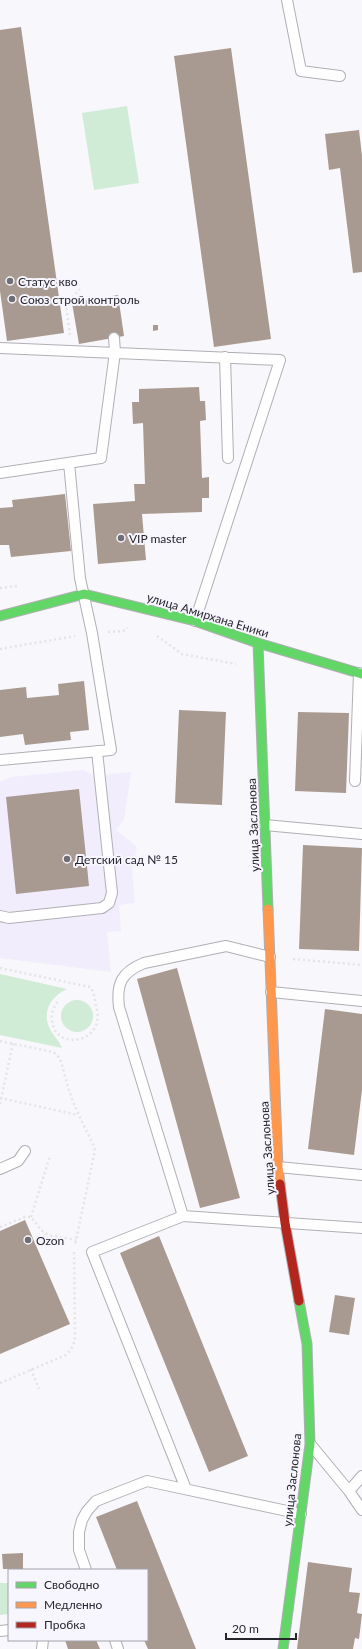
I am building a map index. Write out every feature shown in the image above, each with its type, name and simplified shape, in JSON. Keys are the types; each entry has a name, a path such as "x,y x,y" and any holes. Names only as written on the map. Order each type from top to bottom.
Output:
{"street":[{"name":"улица Амирхана Еники","path":"0,616 84,594 194,621 258,643 360,674"},
{"name":"улица Заслонова","path":"258,643 278,1167 284,1223 307,1344 310,1444 283,1649"}],"lane":[{"path":"287,0 301,71 340,76"},
{"path":"0,472 101,458 115,352 114,338"},
{"path":"0,348 280,360 194,621"},
{"path":"225,358 228,458"},
{"path":"0,760 111,750 92,633 80,578 69,463"},
{"path":"355,781 360,674"},
{"path":"0,916 9,918 102,908 109,903 112,893 97,751"},
{"path":"265,825 362,834"},
{"path":"183,1216 119,1007 119,987 123,976 132,968 144,963 226,946 270,957"},
{"path":"271,992 362,1002"},
{"path":"0,1169 18,1161 25,1151"},
{"path":"278,1167 362,1175"},
{"path":"186,1489 92,1252 183,1216 362,1228"},
{"path":"310,1444 362,1510"},
{"path":"349,1492 362,1476"},
{"path":"86,1569 79,1550 79,1532 82,1520 96,1501 147,1480 301,1514"}],"path":[{"path":"72,351 66,305 80,288"},
{"path":"0,649 92,633 122,631 133,625"},
{"path":"151,632 182,654 259,669"},
{"path":"270,957 362,965"},
{"path":"0,968 90,987 94,994 98,1016 95,1028 87,1037 79,1040 73,1040 62,1037 58,1033 52,1024 52,1013 55,1004 59,1000"},
{"path":"0,1040 53,1052 56,1054 61,1061 69,1095 95,1150 73,1255 74,1344 66,1355 0,1383"},
{"path":"0,1104 13,1043"},
{"path":"1,1098 78,1115"},
{"path":"32,1217 50,1156"},
{"path":"0,1227 24,1217 32,1217"},
{"path":"32,1217 41,1230 48,1235 76,1240"},
{"path":"31,1369 39,1389"}],"shaded area":[{"name":"Детский сад № 15","path":"84,770 94,776 131,772 124,820 116,830 137,847 132,871 135,903 119,905 121,931 107,932 111,972 0,958 0,782 11,777"}],"green space":[{"path":"127,106 139,183 94,190 82,113"},
{"path":"0,974 67,989 53,1000 48,1009 47,1015 50,1030 62,1048 0,1035"},
{"path":"74,1000 80,1000 90,1007 93,1016 92,1022 86,1029 80,1032 74,1032 64,1025 61,1019 61,1013 68,1003"},
{"path":"0,1583 8,1583 8,1614 0,1615"}],"building":[{"path":"21,27 64,333 7,341 0,291 0,30"},
{"path":"231,48 271,339 214,347 174,56"},
{"path":"359,130 362,156 362,272 353,273 340,168 329,170 325,134"},
{"path":"118,295 124,336 79,344 72,303"},
{"path":"153,325 158,325 158,330 153,331"},
{"path":"199,387 200,401 205,401 206,420 200,421 202,478 209,477 209,498 202,498 202,512 142,514 146,560 98,564 93,504 135,501 134,484 145,484 143,423 133,424 132,402 139,402 139,389"},
{"path":"65,494 71,551 11,557 9,545 0,545 0,508 13,507 12,500"},
{"path":"84,681 89,730 70,732 71,740 25,745 23,734 0,737 0,690 26,687 27,698 59,695 58,684"},
{"path":"179,710 226,712 222,805 175,803"},
{"path":"298,712 349,713 346,793 295,791"},
{"path":"79,789 89,886 16,894 6,797"},
{"path":"303,845 362,848 359,951 299,949"},
{"path":"177,968 240,1198 200,1208 137,979"},
{"path":"325,1009 362,1014 362,1090 354,1155 308,1149"},
{"path":"25,1220 70,1324 0,1354 0,1231"},
{"path":"159,1236 248,1456 209,1472 120,1253"},
{"path":"335,1295 355,1298 349,1335 329,1332"},
{"path":"137,1501 196,1649 148,1649 144,1641 148,1641 148,1569 117,1569 96,1517"},
{"path":"23,1553 23,1569 3,1569 2,1554"},
{"path":"308,1562 352,1568 349,1592 360,1593 357,1613 362,1614 359,1639 355,1638 353,1649 297,1649"},
{"path":"65,1641 96,1641 100,1649 68,1649"}],"traffic: fast":[{"path":"0,616 84,594 195,621 258,643 362,674"},
{"path":"258,643 268,909"},
{"path":"283,1649 310,1444 307,1344 299,1301"}],"traffic: slow":[{"path":"268,909 278,1167 280,1184"}],"traffic: jam":[{"path":"280,1184 285,1223 299,1301"}],"place":[{"name":"Статус кво","path":"10,281"},
{"name":"Союз строй контроль","path":"12,299"},
{"name":"VIP master","path":"121,538"},
{"name":"Детский сад № 15","path":"67,859"},
{"name":"Ozon","path":"28,1240"}]}
